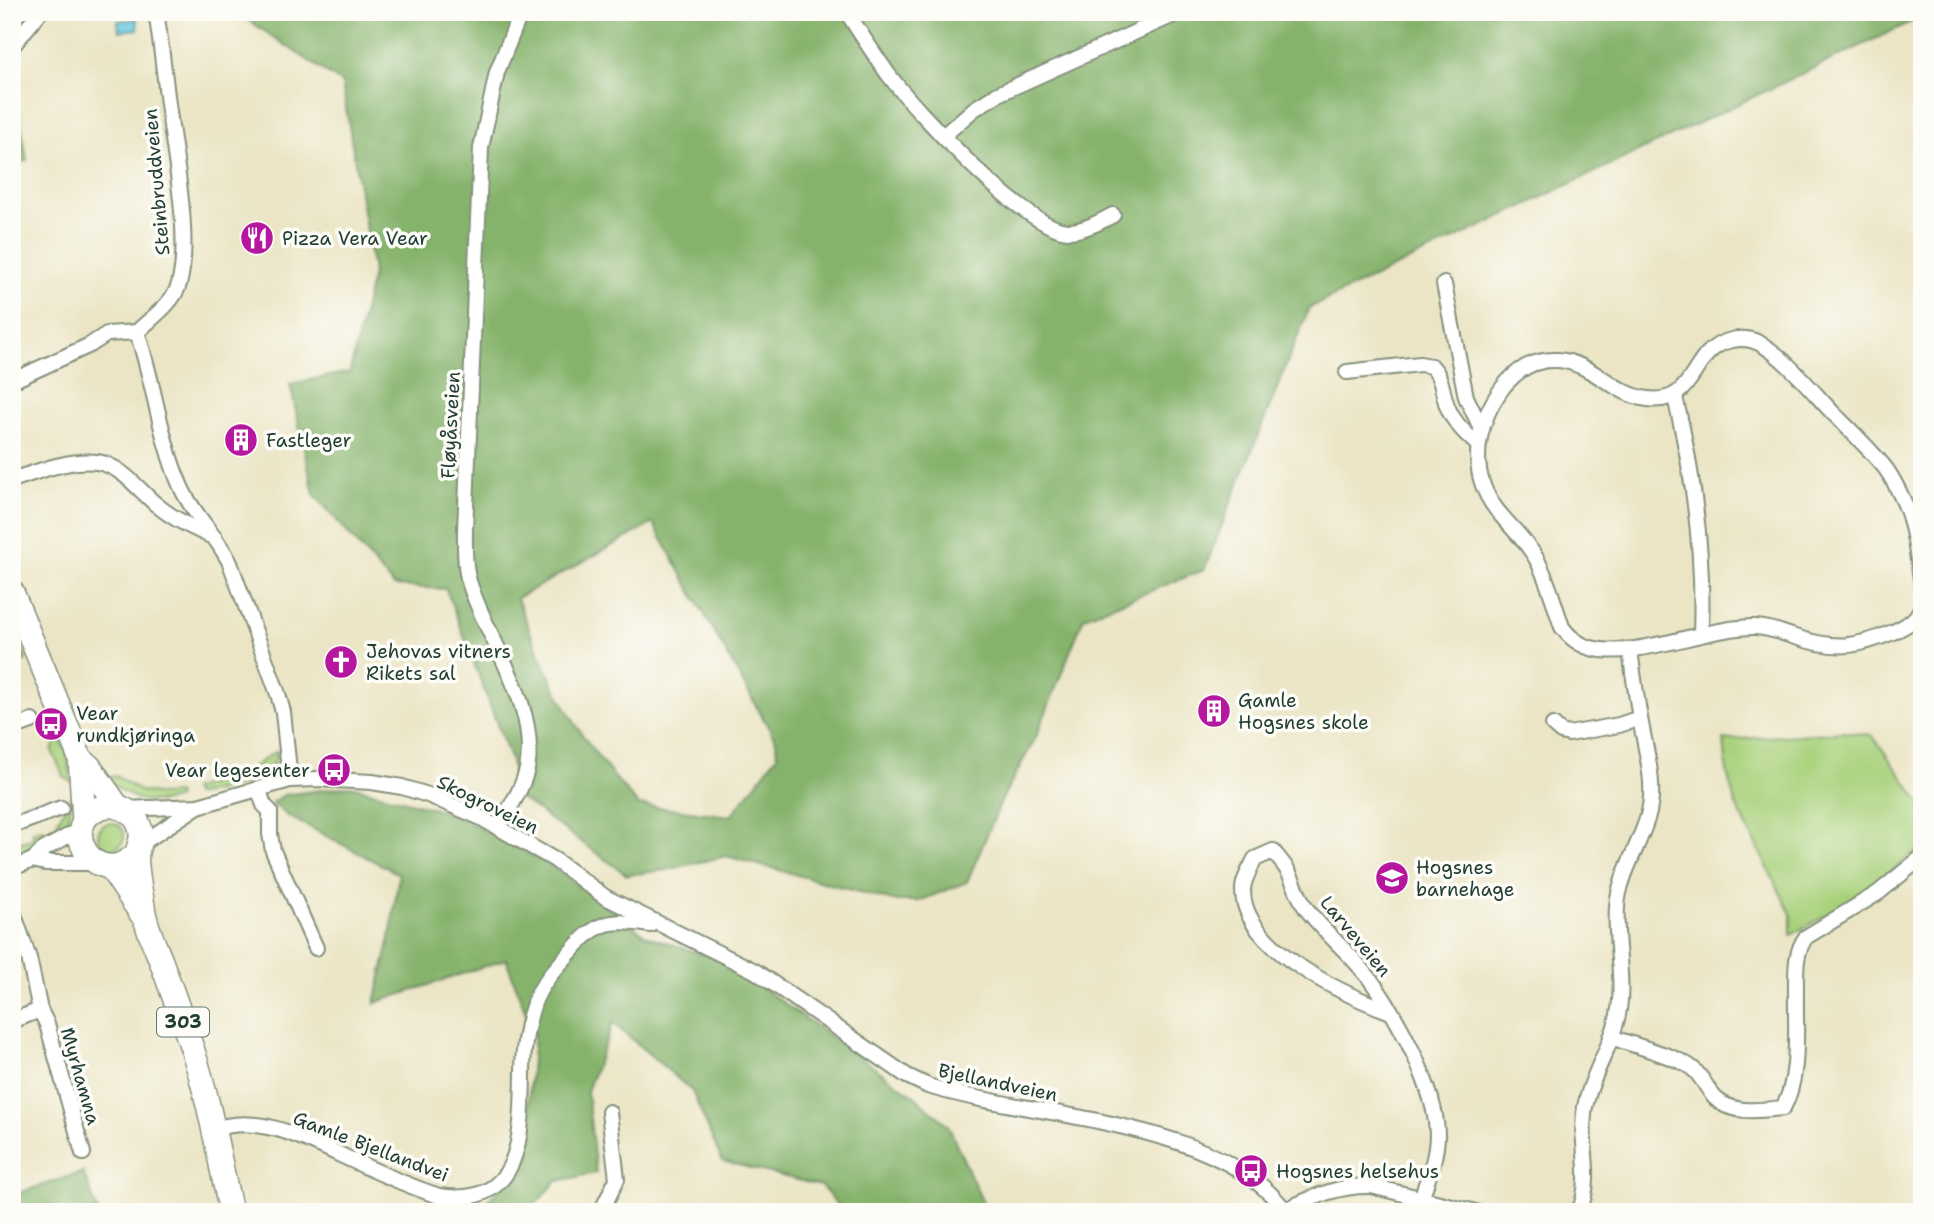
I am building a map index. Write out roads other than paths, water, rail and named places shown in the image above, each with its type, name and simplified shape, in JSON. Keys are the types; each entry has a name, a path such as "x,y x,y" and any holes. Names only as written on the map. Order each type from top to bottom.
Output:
{"main road":[{"name":"303","path":"12,592 80,758 82,848 103,865 144,917"},
{"name":"303","path":"80,758 121,808 139,824 142,834 139,849 144,917 195,1056 231,1212"},
{"path":"83,825 99,809 121,808"},
{"path":"103,865 120,866 139,849"}],"street":[{"path":"14,44 40,12"},
{"name":"Steinbruddveien","path":"137,332 168,302 179,287 183,265 183,226 156,12"},
{"name":"Fløyåsveien","path":"498,827 516,797 526,771 529,734 519,700 468,577 465,530 481,148 497,72 521,12"},
{"path":"846,12 889,75 943,136 997,187 1037,219 1068,231 1113,215"},
{"path":"943,136 974,109 998,94 1180,12"},
{"path":"1444,284 1466,397 1481,428"},
{"path":"12,381 107,334 137,332 181,486 230,563 278,694 283,712 290,780"},
{"path":"1701,634 1698,513 1675,397 1716,346 1737,339 1760,344 1789,367 1887,471 1905,504 1922,584"},
{"path":"1675,397 1644,399 1621,390 1588,369 1571,362 1540,362 1519,369 1513,375 1494,400 1481,428 1478,444 1479,474 1489,499 1537,559 1562,627 1569,636 1593,649 1630,650 1701,634 1741,628 1769,628 1810,642 1836,647 1875,639 1904,627 1920,612 1922,604"},
{"path":"1347,372 1420,364 1431,366 1439,376 1452,416 1478,444"},
{"path":"12,480 57,466 100,462 118,469 158,507 185,525 217,539"},
{"path":"1579,1212 1586,1191 1587,1175 1584,1110 1592,1078 1611,1037 1619,1007 1621,978 1616,934 1618,897 1650,809 1651,782 1630,650"},
{"path":"1552,725 1569,734 1619,725 1640,718"},
{"path":"12,728 32,720"},
{"name":"Skogroveien","path":"121,808 198,806 290,780 345,780 402,787 455,806 498,827 555,860 605,897"},
{"path":"258,788 264,805 270,811 273,850 316,948"},
{"name":"Skogroveien","path":"139,849 198,806"},
{"path":"12,826 61,807"},
{"path":"12,868 33,860 43,850 83,825"},
{"name":"Larveveien","path":"1391,1012 1359,1000 1305,971 1272,944 1248,919 1243,890 1255,859 1273,851 1289,873 1308,911 1369,978 1391,1012 1417,1063 1436,1118 1436,1146 1432,1167 1417,1212"},
{"path":"1611,1037 1682,1062 1693,1069 1716,1099 1726,1106 1756,1110 1783,1108 1793,1083 1796,983 1800,946 1806,937 1878,893 1922,857"},
{"path":"33,860 45,863 103,865"},
{"name":"Bjellandveien","path":"605,897 755,971 907,1076 928,1086 1122,1128 1204,1150 1249,1175 1273,1195 1285,1211 1326,1191 1353,1185 1371,1186 1476,1212"},
{"name":"Myrhamna","path":"12,909 29,958 40,1010 47,1024 83,1153"},
{"name":"Gamle Bjellandvei","path":"213,1130 223,1126 258,1125 306,1139 439,1196 480,1194 500,1182 514,1160 521,1130 527,1032 534,1003 550,975 584,936 597,926 625,921 660,925"},
{"name":"Myrhamna","path":"12,1021 40,1010"},
{"path":"601,1212 617,1179 609,1112"}],"water":[{"path":"137,19 138,29 119,31 118,21"}],"place":[{"name":"Pizza Vera Vear","path":"257,238"},
{"name":"Fastleger","path":"241,440"},
{"name":"Jehovas vitners Rikets sal","path":"341,662"},
{"name":"Gamle Hogsnes skole","path":"1214,711"},
{"name":"Vear rundkjøringa","path":"51,724"},
{"name":"Vear legesenter","path":"334,770"},
{"name":"Hogsnes barnehage","path":"1392,878"},
{"name":"Hogsnes helsehus","path":"1251,1171"}]}
